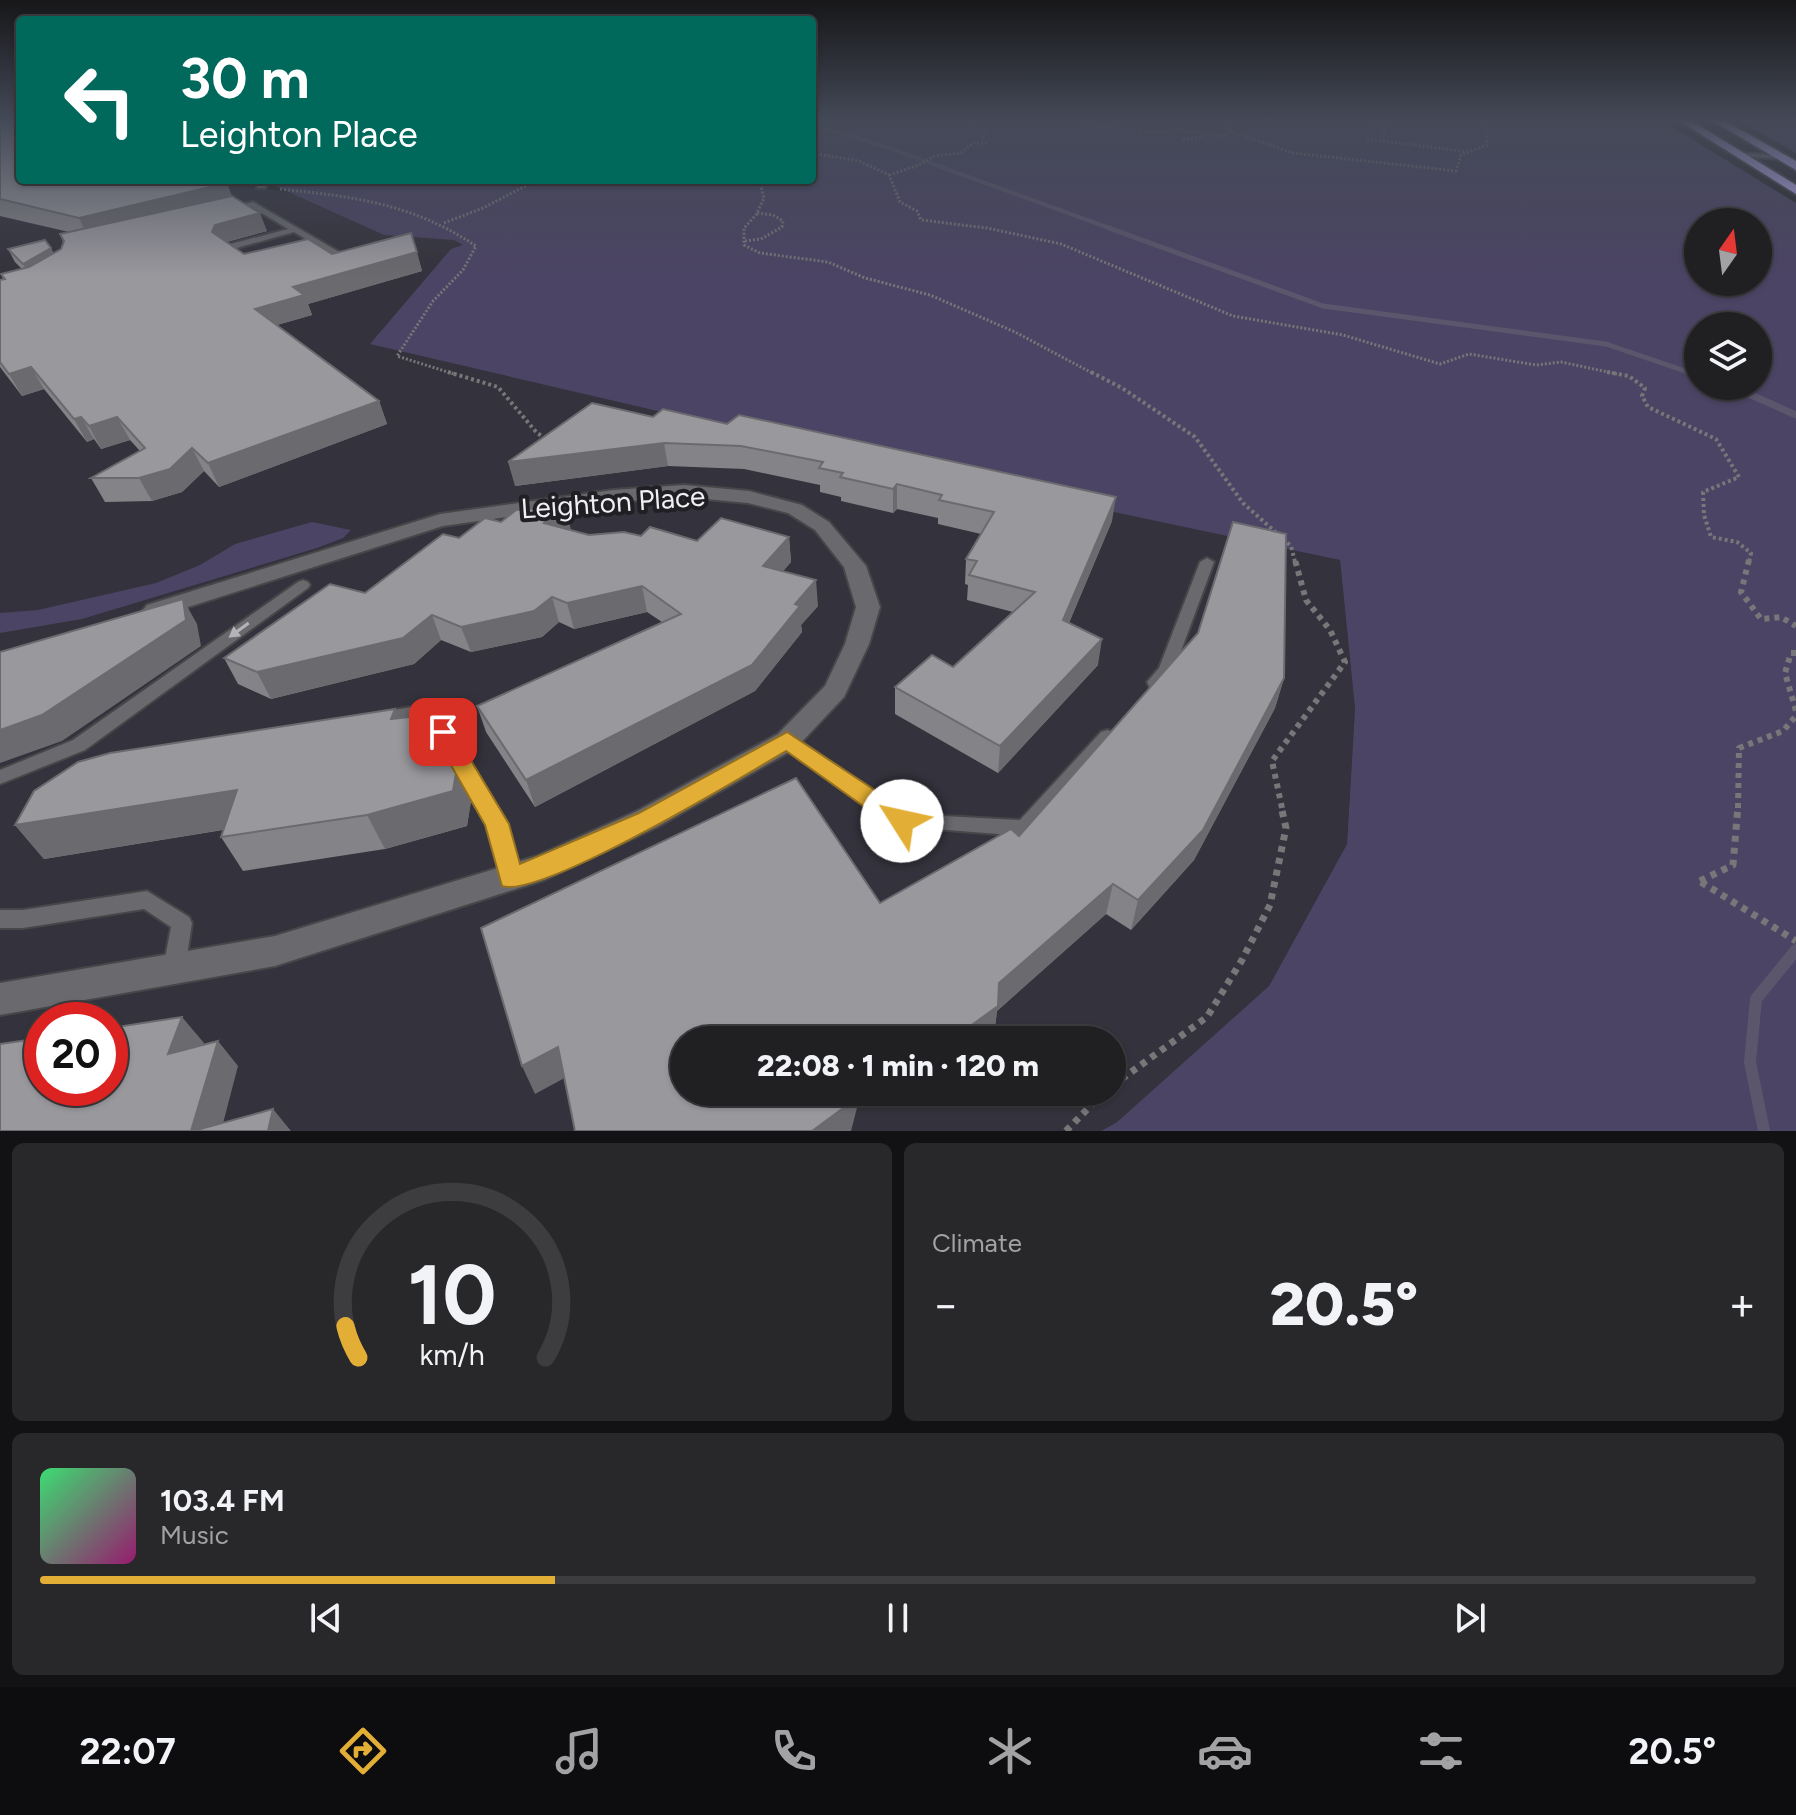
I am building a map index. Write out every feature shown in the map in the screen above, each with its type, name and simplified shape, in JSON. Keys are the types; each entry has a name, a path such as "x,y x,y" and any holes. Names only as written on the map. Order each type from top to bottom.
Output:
{"highway":[{"path":"1769,173 1796,190"}],"street":[{"name":"Leighton Place","path":"0,999 275,951 544,867 647,819 787,741 835,691 857,644 868,607 855,566 822,526 795,509 749,497 684,491 613,496 440,520 139,616"}],"lane":[{"path":"222,211 253,204 357,266"},
{"path":"246,261 226,248 292,230"},
{"path":"312,253 326,249"},
{"path":"1146,693 1166,670 1207,562"},
{"path":"0,777 79,745 303,585"},
{"path":"358,722 430,710 497,824 511,878"},
{"path":"787,741 902,821 1024,828 1115,727"},
{"path":"0,919 147,900 182,923 174,969"}],"path":[{"path":"884,173 889,175 900,202 917,211 921,220 987,228 1061,244 1233,316 1343,335 1440,364 1469,354 1536,365 1561,362 1629,376 1645,388 1642,396 1648,407 1716,439 1739,477 1703,492 1704,515 1711,537 1737,542 1751,553 1741,592 1761,619 1781,617 1796,626"},
{"path":"889,175 896,173"},
{"path":"443,224 529,184"},
{"path":"760,184 764,198 757,213 744,228 744,245 760,253 828,262 865,278 930,295 1015,332 1122,388 1195,437 1243,503 1291,546 1306,600 1330,630 1345,662 1272,761 1286,828 1270,905 1242,960 1207,1017 1126,1076"},
{"path":"263,185 365,201 443,224 476,246 463,270 433,301 397,356 498,387 537,433 550,441"},
{"path":"745,241 761,239 782,227 783,221 773,215 757,213"},
{"path":"1796,653 1791,653 1785,673 1796,713 1783,731 1739,748 1733,865 1700,881 1796,941"},
{"path":"1066,1131 1088,1106"}],"shaded area":[{"path":"0,173 16,173 16,184 238,184 493,227 460,248 1340,560 1355,709 1347,844 1269,986 1117,1122 1101,1131 0,1131"},
{"path":"816,173 1747,173 1796,203 1796,1131 1101,1131 1117,1122 1269,986 1347,844 1355,709 1340,560 855,457 370,344 451,249 463,245 454,240 384,235 271,184 816,184"},
{"path":"312,522 351,530 343,538 317,548 82,619 0,633 0,613 38,610 156,583 200,565 235,544"}],"building":[{"path":"0,173 16,173 16,184 223,184 79,218 0,199"},
{"path":"232,196 260,213 215,225 212,232 244,254 308,239 332,254 411,233 417,252 293,287 304,295 255,309 379,401 208,463 192,448 170,469 139,478 91,478 145,448 117,417 89,426 81,417 74,419 31,367 9,374 0,362 0,280 5,279 1,274 29,267 61,249 64,241 60,234"},
{"path":"45,240 51,248 23,264 8,249"},
{"path":"592,403 653,417 663,409 727,424 739,415 1116,497 1063,620 1102,639 1000,746 895,687 932,655 953,667 1035,592 969,575 977,561 966,559 994,512 939,500 942,495 897,484 893,489 840,477 843,473 819,468 823,462 741,446 664,443 508,462"},
{"path":"565,506 544,523 589,535 624,532 641,536 650,527 697,541 721,518 789,537 763,566 816,580 795,604 800,606 752,665 526,780 477,706 681,614 642,586 567,603 552,597 534,611 461,627 432,615 403,638 257,672 224,658 330,584 365,593 443,534 459,538 485,518 501,522 516,510"},
{"path":"1233,522 1286,534 1284,678 1203,830 1138,900 1113,884 999,983 998,1006 970,1026 670,1026 670,1106 846,1106 812,1131 575,1131 558,1047 522,1066 481,928 796,778 880,903 1011,829 1019,836 1198,633"},
{"path":"183,599 186,620 42,715 0,730 0,652"},
{"path":"395,709 391,719 427,715 457,767 453,791 367,815 221,837 237,790 15,825 34,791 78,762 110,753"},
{"path":"182,1017 168,1054 218,1041 191,1131 0,1131 0,1044 24,1041 24,1106 128,1106 128,1025"},
{"path":"273,1109 268,1131 193,1131"}],"waterway":[{"path":"957,173 1115,230"},
{"path":"1109,228 1323,306 1606,344 1684,371"},
{"path":"1762,400 1796,415"},
{"path":"1764,1131 1750,1062 1756,999 1796,950"}],"route":[{"path":"443,732 497,824 511,878 544,867 647,819 787,741 902,821"}]}
